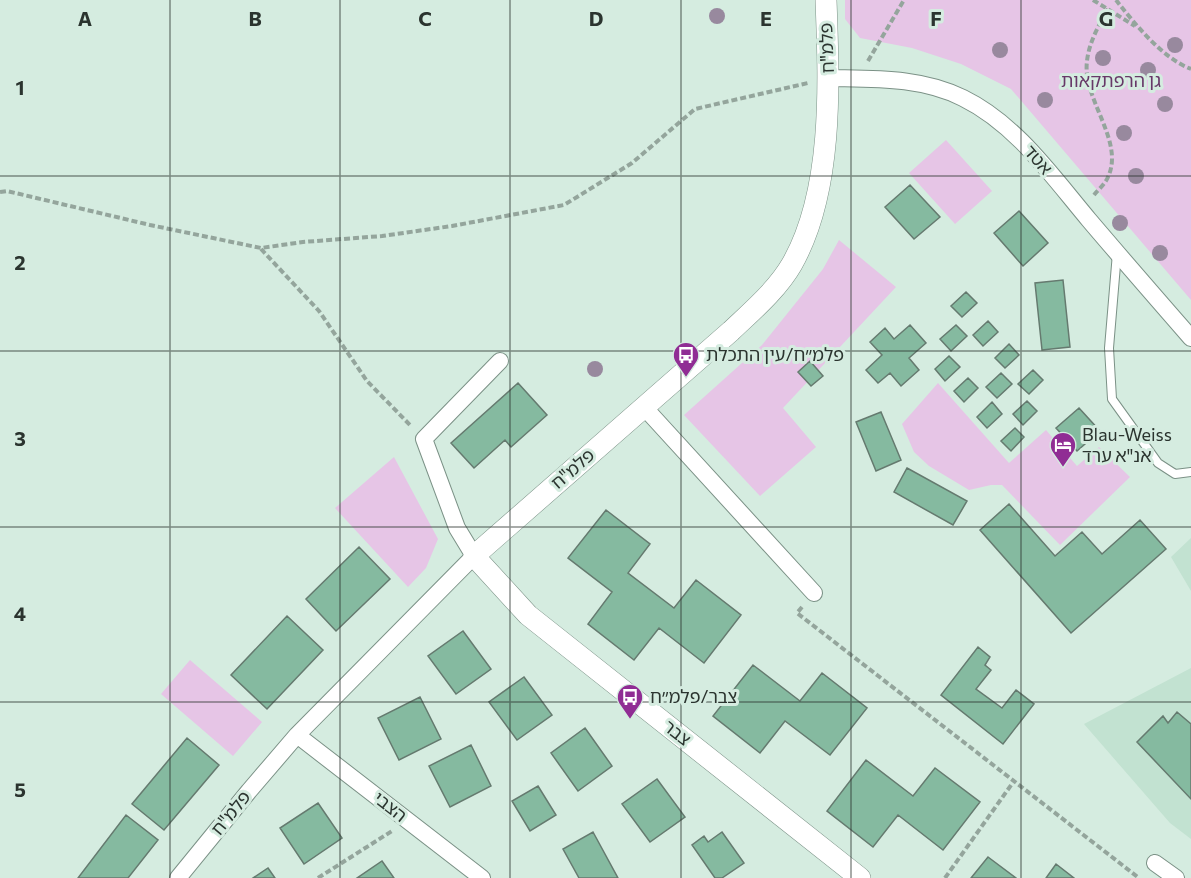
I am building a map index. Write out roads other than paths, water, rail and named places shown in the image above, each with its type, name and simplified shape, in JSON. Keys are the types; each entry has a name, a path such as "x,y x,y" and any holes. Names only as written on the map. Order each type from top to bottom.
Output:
{"street":[{"name":"פלמ\"ח","path":"178,878 297,735 474,556 731,331 764,300 792,265 804,237 816,197 825,147 829,78 826,0"},
{"name":"אטד","path":"829,78 894,79 929,85 962,97 993,114 1025,144 1191,338"},
{"path":"474,556 457,528 424,439 500,360"},
{"path":"644,407 814,593"},
{"name":"צבר","path":"474,556 528,615 860,878"},
{"name":"הצבי","path":"297,735 482,878"},
{"path":"1155,863 1176,878"}],"lane":[{"path":"1117,253 1109,348 1112,399 1158,463 1175,474 1191,472"}],"place":[{"name":"פלמ״ח/עין התכלת","path":"686,378"},
{"name":"Blau-Weiss אנ\"א ערד","path":"1063,468"},
{"name":"צבר/פלמ״ח","path":"630,720"}],"park label":[{"name":"גן הרפתקאות","path":"1111,81"}]}
